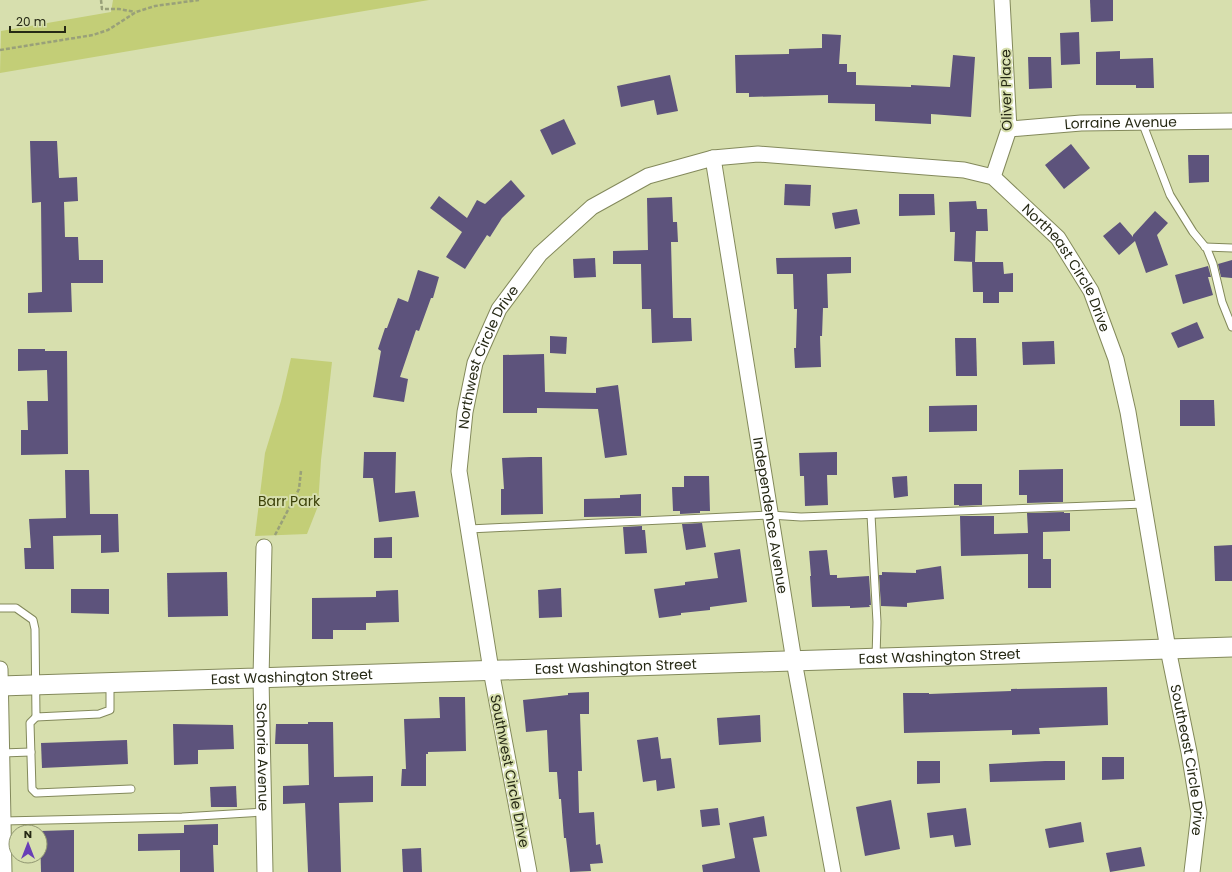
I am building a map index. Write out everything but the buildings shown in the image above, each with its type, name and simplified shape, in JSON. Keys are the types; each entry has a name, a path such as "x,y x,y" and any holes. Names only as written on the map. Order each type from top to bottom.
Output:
{"street":[{"name":"Oliver Place","path":"993,177 1009,129 1002,0"},
{"name":"Lorraine Avenue","path":"1009,129 1081,123 1232,121"},
{"name":"Northeast Circle Drive","path":"713,158 758,154 964,170 993,177 1058,238 1091,291 1116,359 1128,412 1168,649"},
{"name":"Independence Avenue","path":"713,158 794,661 833,872"},
{"name":"Northwest Circle Drive","path":"491,670 459,471 465,412 475,363 499,309 540,254 592,207 648,176 713,158"},
{"name":"Schorie Avenue","path":"264,546 261,678 265,872"},
{"name":"East Washington Street","path":"0,686 1232,646"},
{"name":"Southeast Circle Drive","path":"1168,649 1189,752 1199,813 1192,872"},
{"path":"0,669 4,872"},
{"name":"Southwest Circle Drive","path":"491,670 529,872"}],"lane":[{"path":"1142,122 1170,195 1189,226 1205,247 1213,264 1222,302 1232,327"},
{"path":"1205,247 1232,248"},
{"path":"469,529 770,515 801,517 1144,504"},
{"path":"871,514 876,615 876,658"},
{"path":"0,608 16,608 33,620 35,629 36,717"},
{"path":"110,682 110,710 99,714 36,717 30,723 32,789 36,793 131,789"},
{"path":"2,753 31,752"},
{"path":"2,819 182,817 264,812"}],"path":[{"path":"101,0 102,9 119,9 136,12"},
{"path":"0,50 93,35 108,30 136,12 155,6 199,0"},
{"path":"264,546 272,539 299,489 301,472"}],"green space":[{"path":"113,0 429,0 0,73 1,31 111,12"},
{"name":"Barr Park","path":"291,358 332,362 321,460 318,506 307,534 255,536 265,453 281,401"}]}
